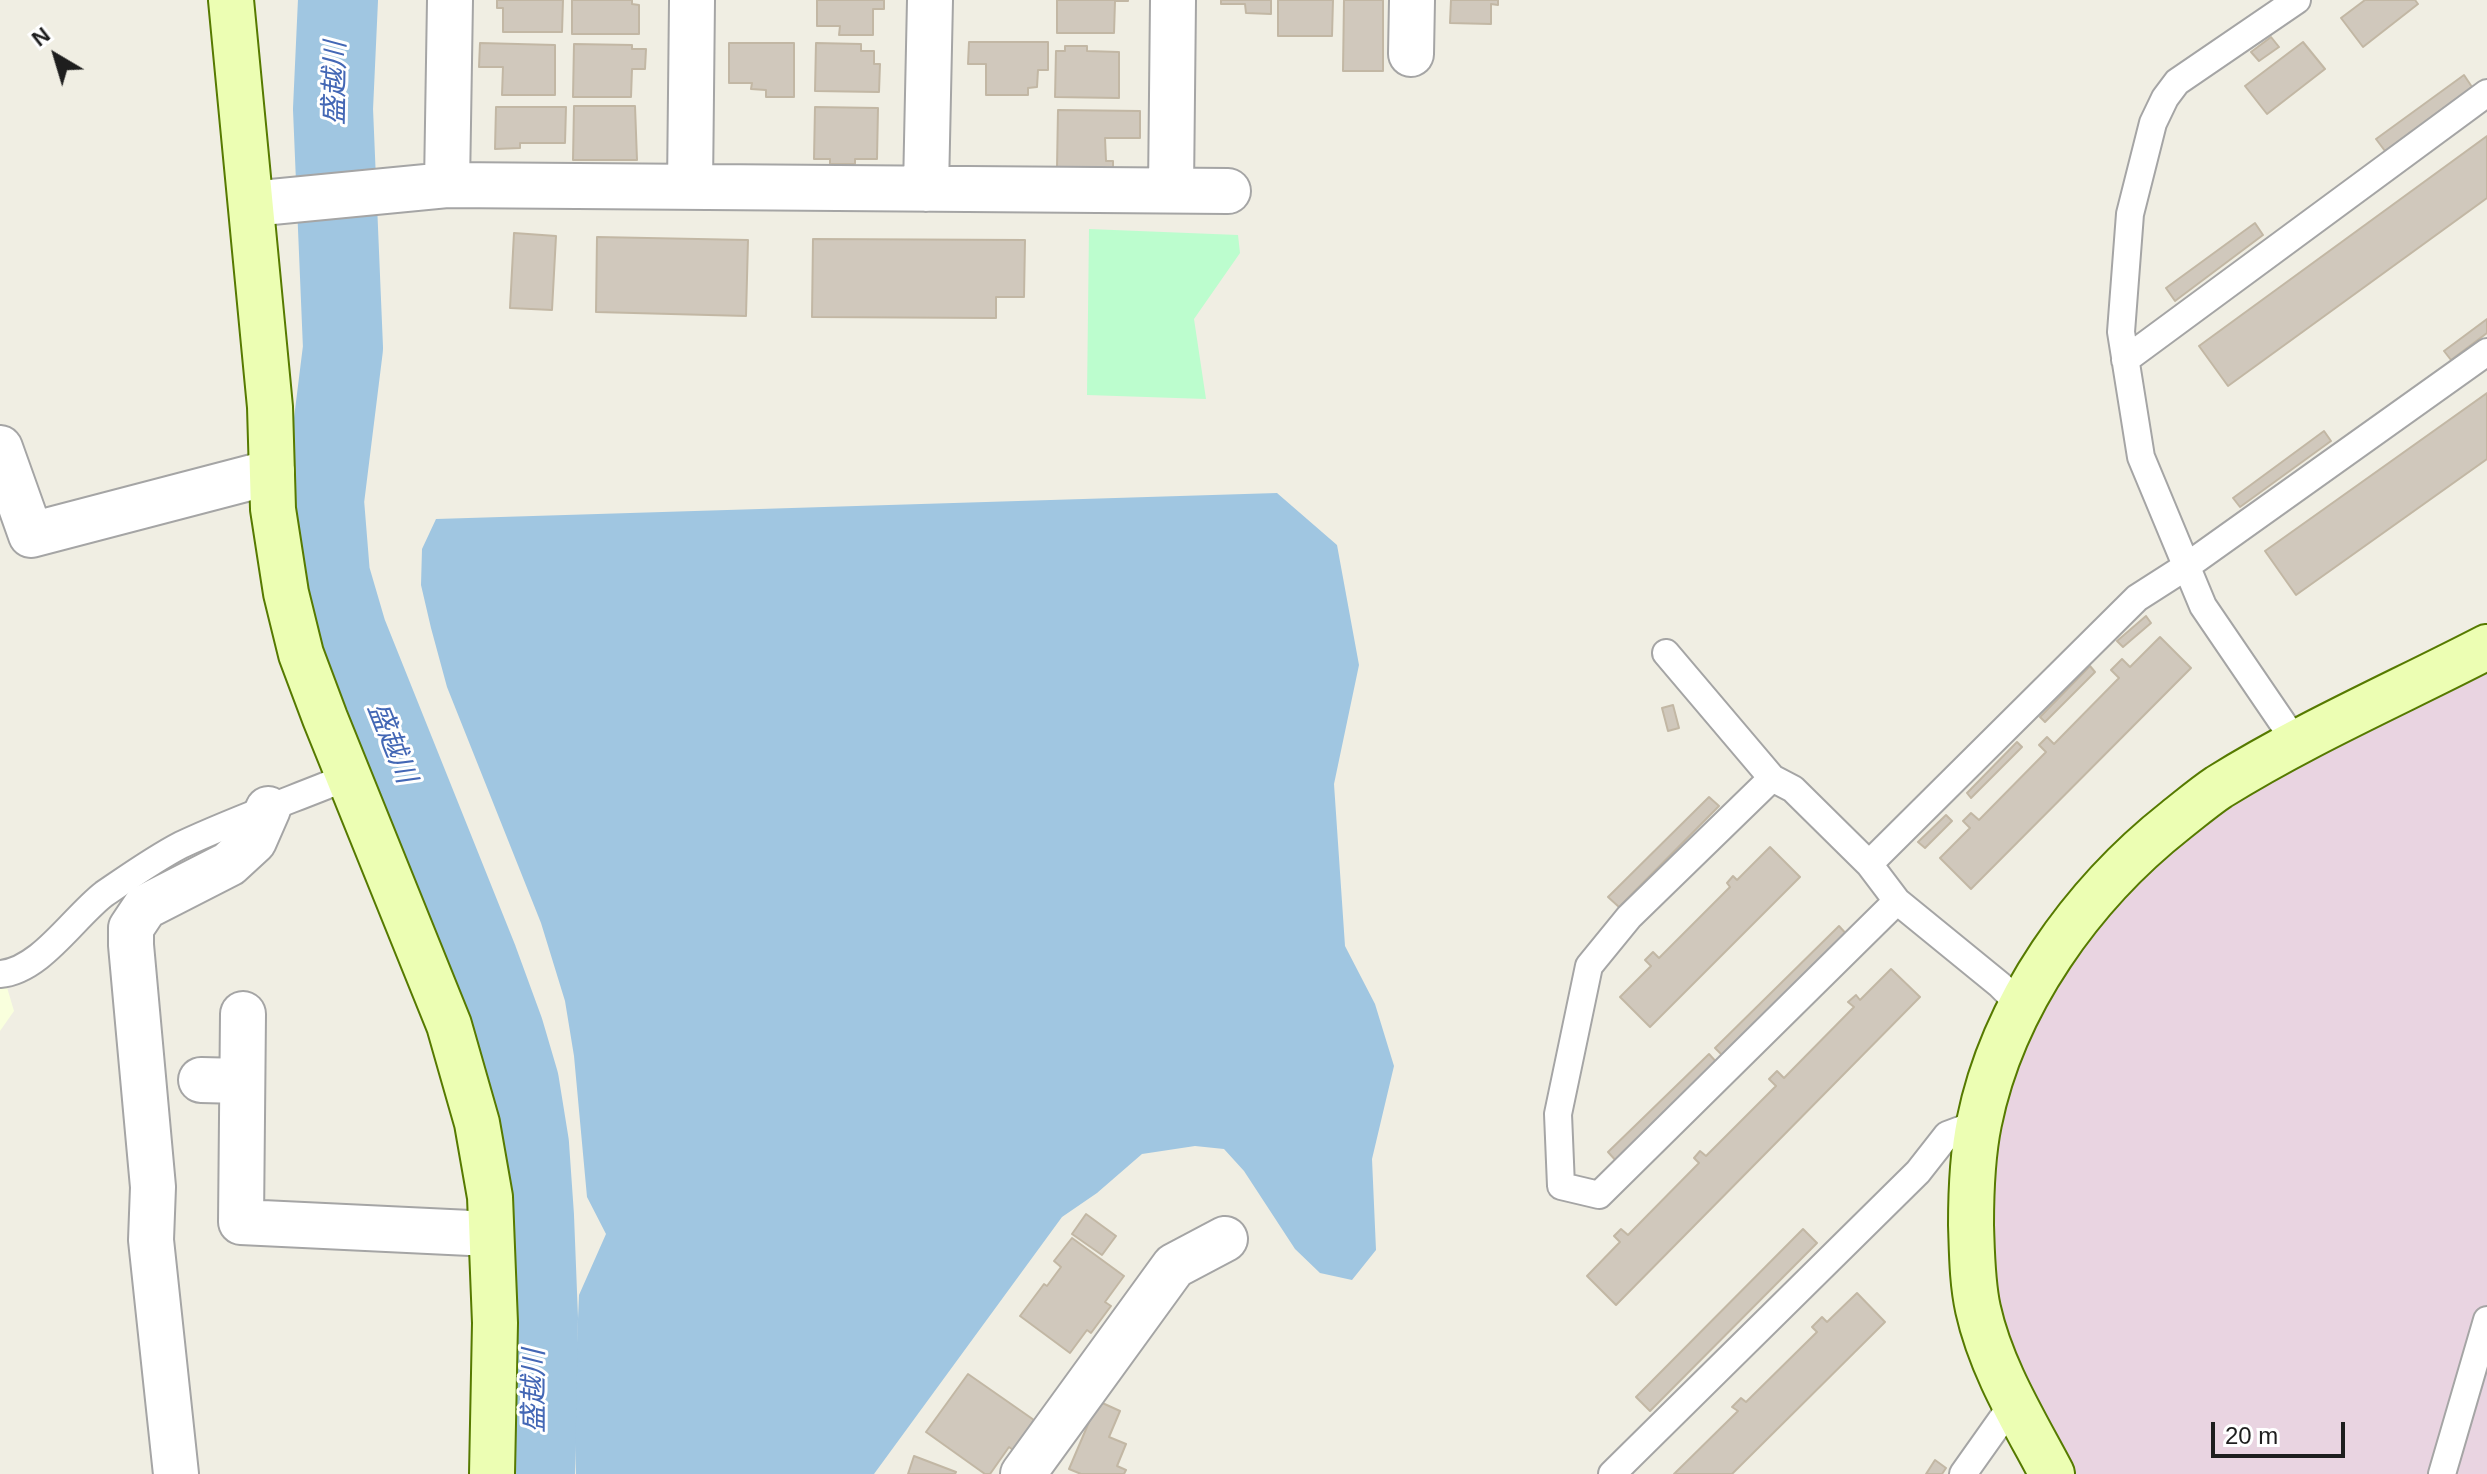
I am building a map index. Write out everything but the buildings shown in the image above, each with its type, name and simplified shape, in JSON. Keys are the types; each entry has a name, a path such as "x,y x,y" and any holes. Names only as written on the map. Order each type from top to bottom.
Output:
{"street":[{"path":"231,0 270,407 273,509 286,593 301,654 325,718 449,1025 477,1123 490,1197 495,1323 492,1474"},
{"path":"447,185 450,0"},
{"path":"690,187 692,0"},
{"path":"926,189 930,0"},
{"path":"1171,190 1173,0"},
{"path":"1411,54 1412,0"},
{"path":"251,204 447,185 1228,191"},
{"path":"0,448 31,535 272,472"},
{"path":"2052,1474 1994,1359 1978,1309 1972,1259 1971,1188 1979,1123 2006,1036 2021,1006 2055,950 2115,875 2153,839 2217,788 2487,647"},
{"path":"176,1474 151,1240 153,1187 131,928 145,907 229,864 254,841 268,809"},
{"path":"243,1014 222,1081 241,1222 491,1234"},
{"path":"1023,1474 1174,1266 1225,1239"}],"lane":[{"path":"2297,0 2177,82 2165,98 2153,123 2130,214 2121,332 2141,457 2203,606 2297,744"},
{"path":"2125,360 2487,93"},
{"path":"1869,864 2137,598 2187,566 2487,352"},
{"path":"1666,653 1772,778 1793,789 1869,864 1897,901 2000,985 2021,1006"},
{"path":"0,974 14,973 38,957 94,902 133,873 180,846 350,776"},
{"path":"1772,778 1629,917 1589,966 1558,1114 1561,1186 1599,1195 1897,901"},
{"path":"1612,1474 1918,1172 1947,1135 1979,1123"},
{"path":"2442,1474 2487,1320"},
{"path":"1963,1474 2014,1402"}],"shaded area":[{"path":"2487,670 2487,1474 2073,1474 2025,1385 2007,1337 1993,1278 1993,1173 2000,1114 2019,1049 2044,1002 2088,939 2142,877 2199,824 2273,780"},
{"path":"0,964 14,1011 0,1031"}],"green space":[{"path":"1089,229 1238,235 1240,253 1194,319 1206,399 1087,395"}],"water":[{"path":"1277,493 1337,545 1359,665 1334,784 1345,946 1375,1004 1394,1066 1372,1159 1376,1250 1352,1280 1320,1273 1295,1249 1244,1171 1224,1149 1195,1146 1142,1154 1097,1193 1062,1217 874,1474 576,1474 574,1415 579,1295 606,1234 587,1197 574,1056 565,1001 541,923 447,687 431,628 421,585 422,549 436,519"}],"waterway":[{"name":"盛越川","path":"338,0 333,109 343,348 324,501 330,575 347,633 478,960 519,1082 529,1144 534,1216 538,1318 535,1474"}]}
